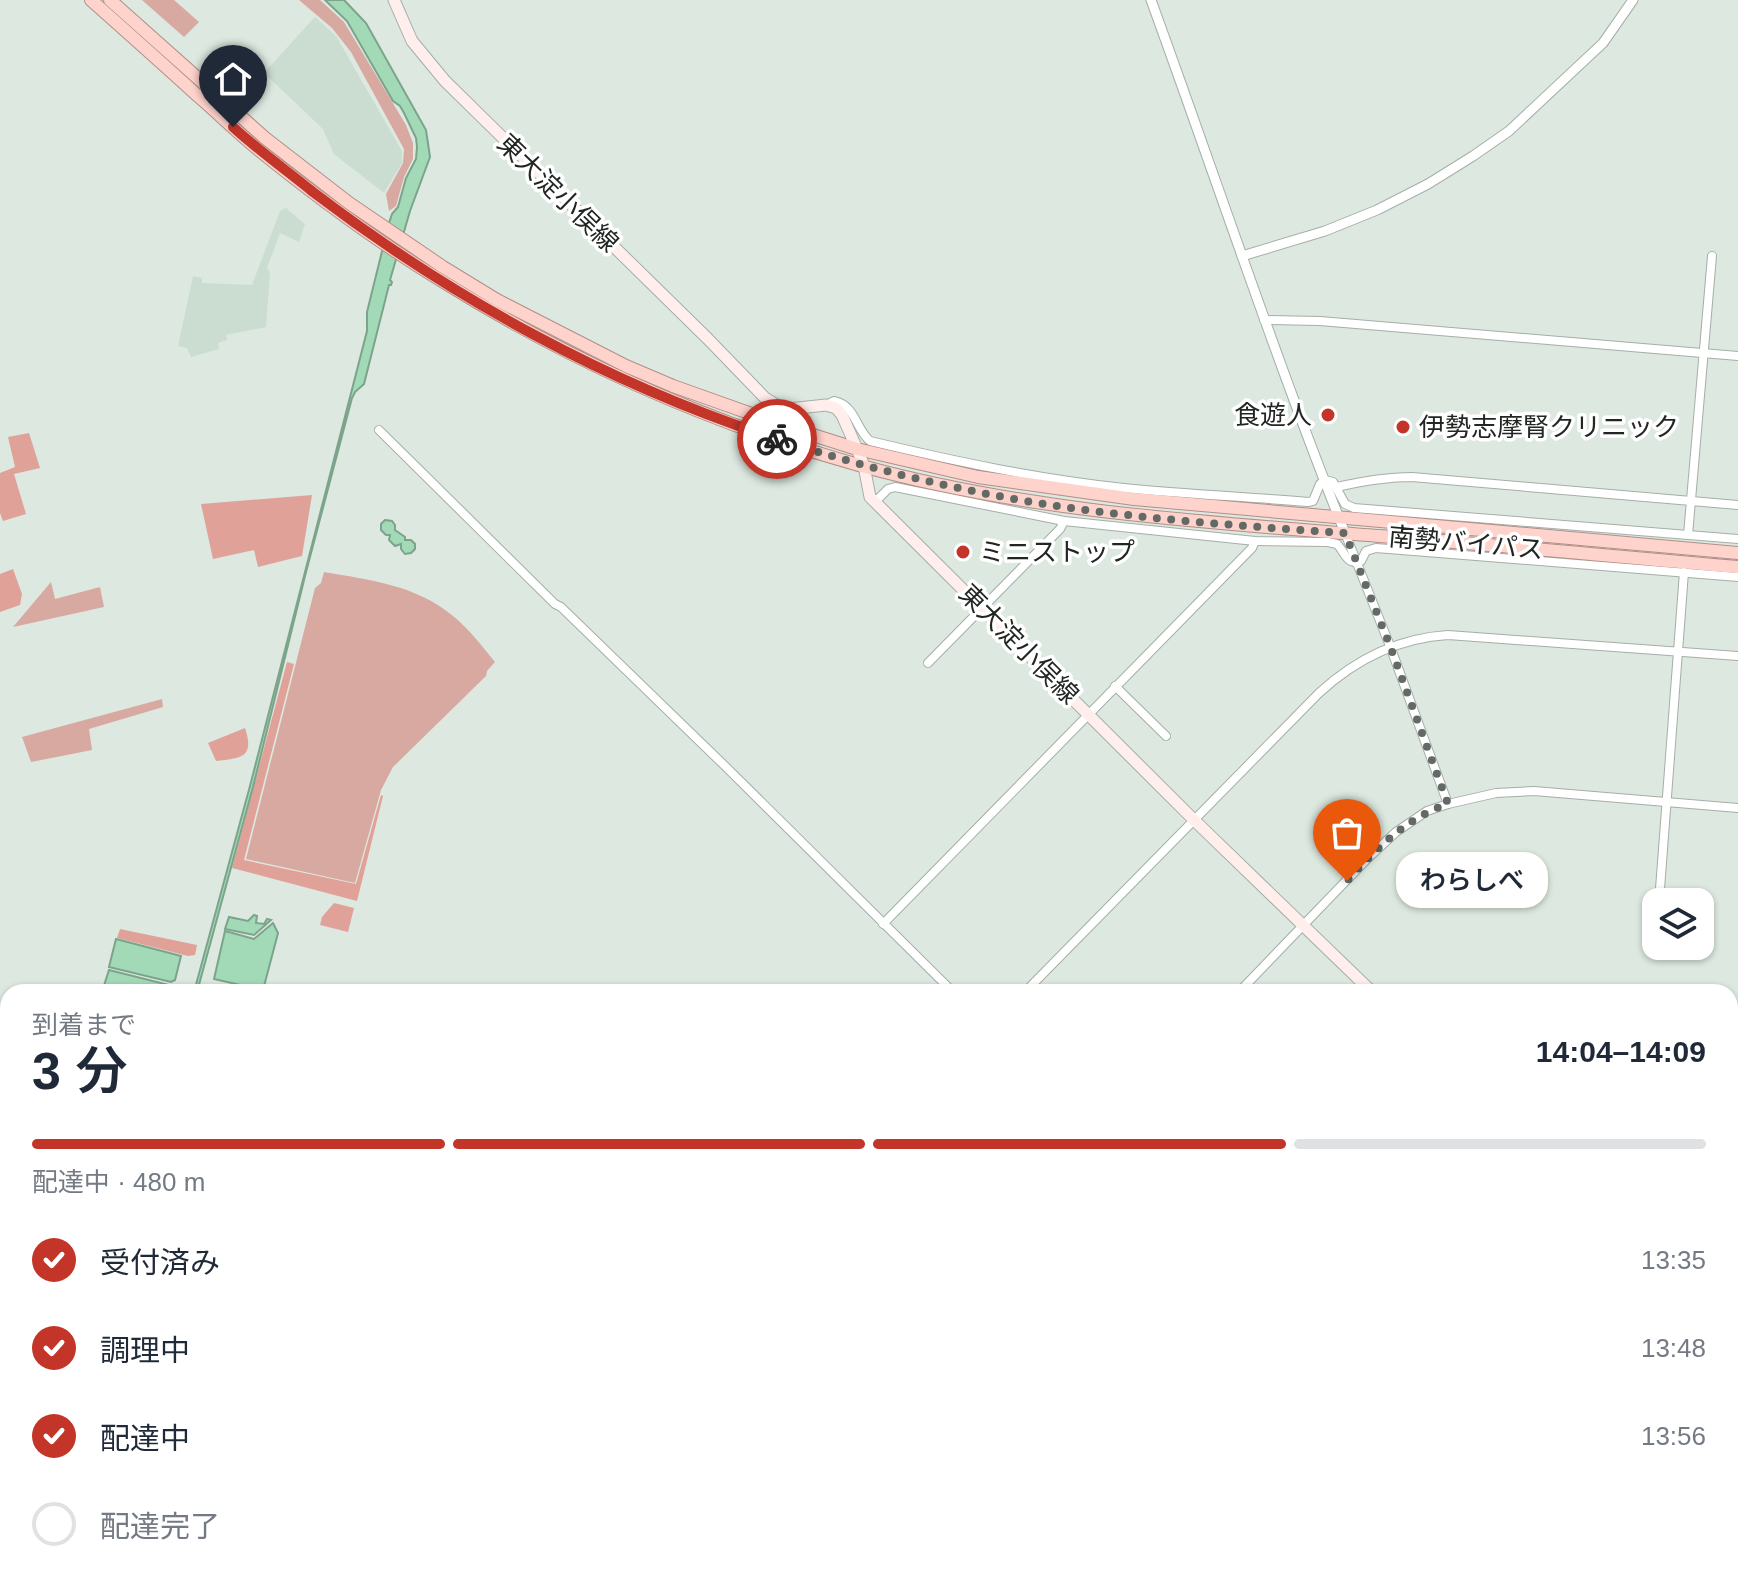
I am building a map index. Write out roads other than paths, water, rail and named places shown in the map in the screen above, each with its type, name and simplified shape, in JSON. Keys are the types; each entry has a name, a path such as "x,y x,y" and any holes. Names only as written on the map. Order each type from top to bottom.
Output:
{"highway":[{"name":"南勢バイパス","path":"91,0 256,148 343,215 405,242 497,300 626,366 791,428 857,449 978,477 1040,487 1134,499 1738,553"},
{"name":"南勢バイパス","path":"110,0 265,138 349,203 402,255 531,333 642,388 753,432 864,466 951,487 1039,503 1141,516 1738,567"}],"main road":[{"name":"東大淀小俣線","path":"394,0 412,41 445,81 765,398 789,409 826,405 836,408 857,449 864,466 868,491 875,502 1194,820 1364,984"}],"street":[{"path":"1151,0 1264,320 1448,804"},
{"path":"1242,256 1325,231 1377,210 1473,156 1509,131 1603,43 1633,0"},
{"path":"1688,535 1712,256"},
{"path":"1264,320 1320,321 1738,356"},
{"path":"826,405 834,401 846,407 870,441 965,463 1071,481 1308,502 1313,501 1325,480"},
{"path":"379,430 945,984"},
{"path":"1337,487 1368,479 1412,477 1738,505"},
{"path":"1325,480 1333,482 1345,504 1354,508 1738,539"},
{"path":"875,502 888,489 895,487 1064,521 1255,541 1328,542 1337,544 1352,562 1361,561 1366,551 1376,548 1738,577"},
{"path":"928,663 1060,529 1064,521"},
{"path":"883,924 1252,548 1255,541"},
{"path":"1660,888 1684,572"},
{"path":"1033,984 1340,674 1390,646 1414,638 1448,635 1738,656"},
{"path":"1115,686 1166,736"},
{"path":"1247,984 1368,858 1396,832 1427,811 1496,793 1534,791 1738,808"}],"place":[{"name":"食遊人","path":"1328,415"},
{"name":"伊勢志摩腎クリニック","path":"1403,427"},
{"name":"ミニストップ","path":"963,552"},
{"name":"わらしべ","path":"1347,881"}]}
